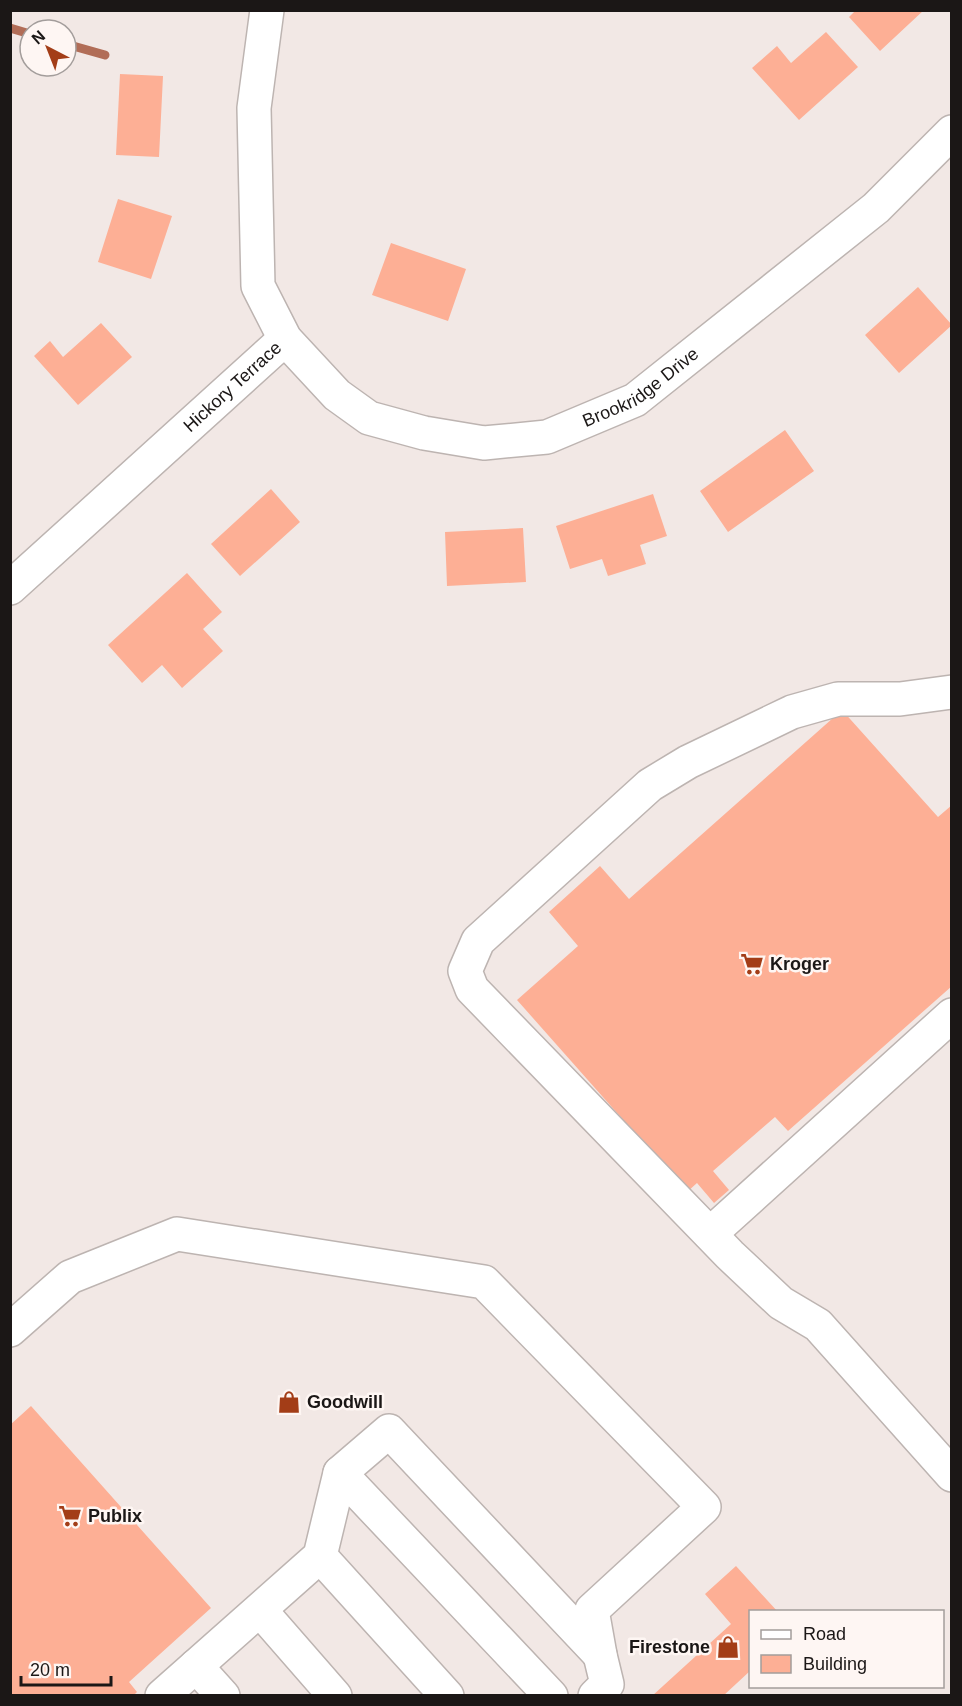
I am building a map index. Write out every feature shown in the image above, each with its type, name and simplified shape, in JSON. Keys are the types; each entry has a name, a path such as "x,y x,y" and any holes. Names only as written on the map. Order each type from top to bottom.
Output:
{"street":[{"name":"Hickory Terrace","path":"10,588 285,339 258,286 254,108 267,10"},
{"name":"Brookridge Drive","path":"285,339 337,395 369,418 424,433 484,443 547,436 635,400 876,208 951,132"},
{"path":"951,692 900,699 838,699 792,712 688,762 650,785 478,941 465,971 472,989 710,1234 781,1303 818,1326 951,1475"},
{"path":"710,1234 951,1015"},
{"path":"10,1330 70,1277 177,1234 484,1282 704,1507 592,1610 605,1682"},
{"path":"162,1695 320,1556 340,1473 389,1431 605,1682"},
{"path":"340,1473 551,1695"},
{"path":"320,1556 447,1695"},
{"path":"260,1610 336,1695"},
{"path":"196,1666 223,1695"}],"building":[{"path":"856,10 924,10 880,51 849,17"},
{"path":"826,32 858,67 799,120 752,68 777,46 791,63"},
{"path":"120,74 163,76 159,157 116,155"},
{"path":"118,199 172,216 151,279 98,262"},
{"path":"391,243 466,269 448,321 372,295"},
{"path":"918,287 952,325 899,373 865,335"},
{"path":"101,323 132,357 78,405 34,356 50,341 63,357"},
{"path":"785,430 814,471 728,532 700,491"},
{"path":"271,489 300,522 240,576 211,544"},
{"path":"653,494 667,536 640,545 646,564 608,576 602,559 570,569 556,526"},
{"path":"523,528 526,582 447,586 445,532"},
{"path":"187,573 222,612 203,629 223,651 182,688 162,665 142,683 108,645"},
{"path":"842,710 938,817 952,805 952,986 788,1131 775,1117 713,1171 729,1190 714,1203 697,1183 687,1192 517,1000 578,946 549,912 600,866 629,899"},
{"name":"Publix","path":"31,1406 211,1608 129,1682 137,1692 133,1696 10,1696 10,1425"},
{"name":"Firestone","path":"736,1566 776,1610 749,1610 749,1672 723,1696 652,1696 731,1624 705,1594"}],"waterway":[{"path":"10,28 18,30"},
{"path":"78,47 105,55"}],"place":[{"name":"Kroger","path":"752,964"},
{"name":"Goodwill","path":"289,1402"},
{"name":"Publix","path":"70,1516"},
{"name":"Firestone","path":"728,1647"}]}
